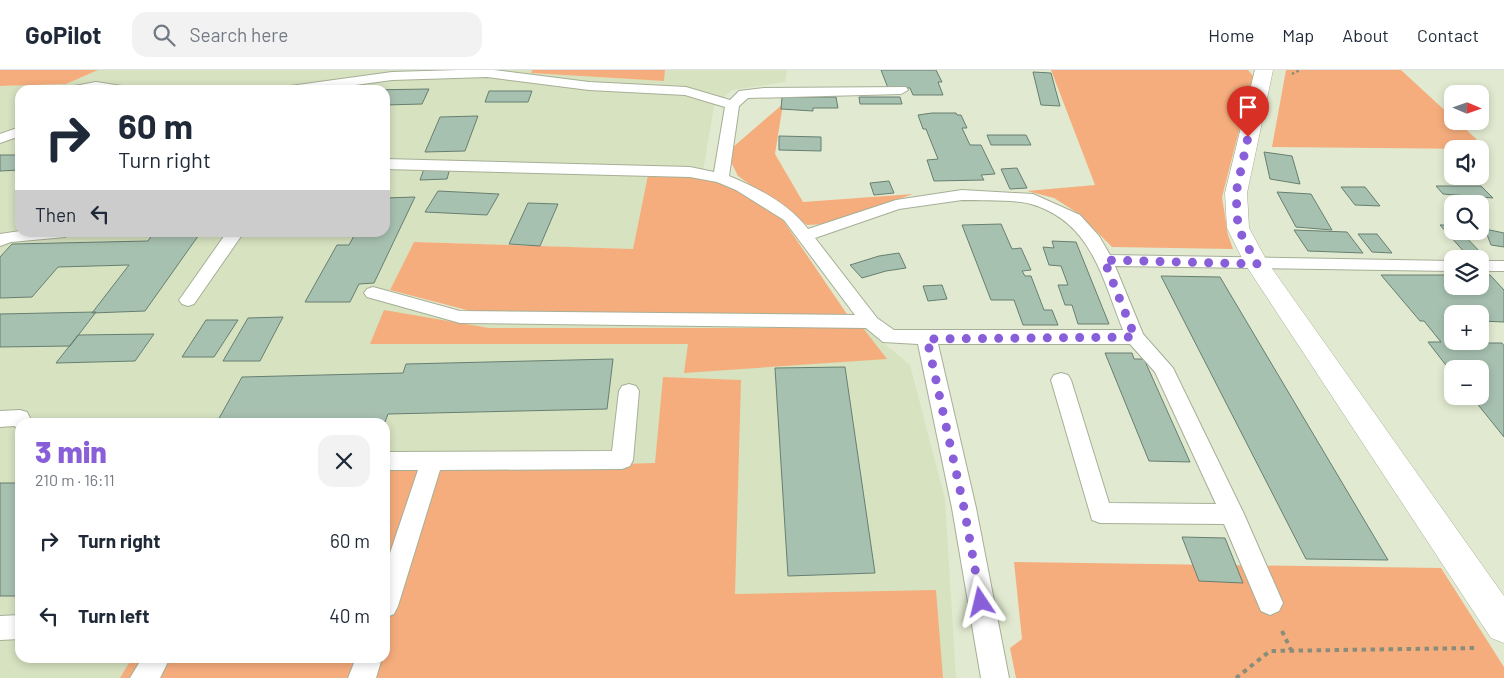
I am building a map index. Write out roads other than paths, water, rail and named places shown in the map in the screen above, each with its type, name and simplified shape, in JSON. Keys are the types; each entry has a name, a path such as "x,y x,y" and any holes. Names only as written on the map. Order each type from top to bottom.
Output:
{"street":[{"path":"1264,70 1236,193 1238,228 1257,264 1504,626"}],"lane":[{"path":"326,85 392,76 462,72 488,73 589,86 686,91 732,106"},
{"path":"721,178 732,106 744,94 901,90"},
{"path":"0,139 15,133"},
{"path":"390,164 690,172 721,178 742,187 790,217 870,322 890,337 927,339 1135,337"},
{"path":"805,236 896,205 962,195 1033,199 1074,218 1093,240 1104,260 1135,337 1163,368 1232,514 1270,603"},
{"path":"0,241 7,237 15,236"},
{"path":"188,300 232,237"},
{"path":"1104,260 1444,266"},
{"path":"1489,266 1504,266"},
{"path":"373,293 460,316 870,322"},
{"path":"927,339 964,508 995,678"},
{"path":"1061,380 1100,513 1232,514"},
{"path":"390,461 622,460 629,392"},
{"path":"0,419 15,418"},
{"path":"390,591 432,461"},
{"path":"0,628 15,627"},
{"path":"144,678 154,663"},
{"path":"362,678 367,663"}]}
